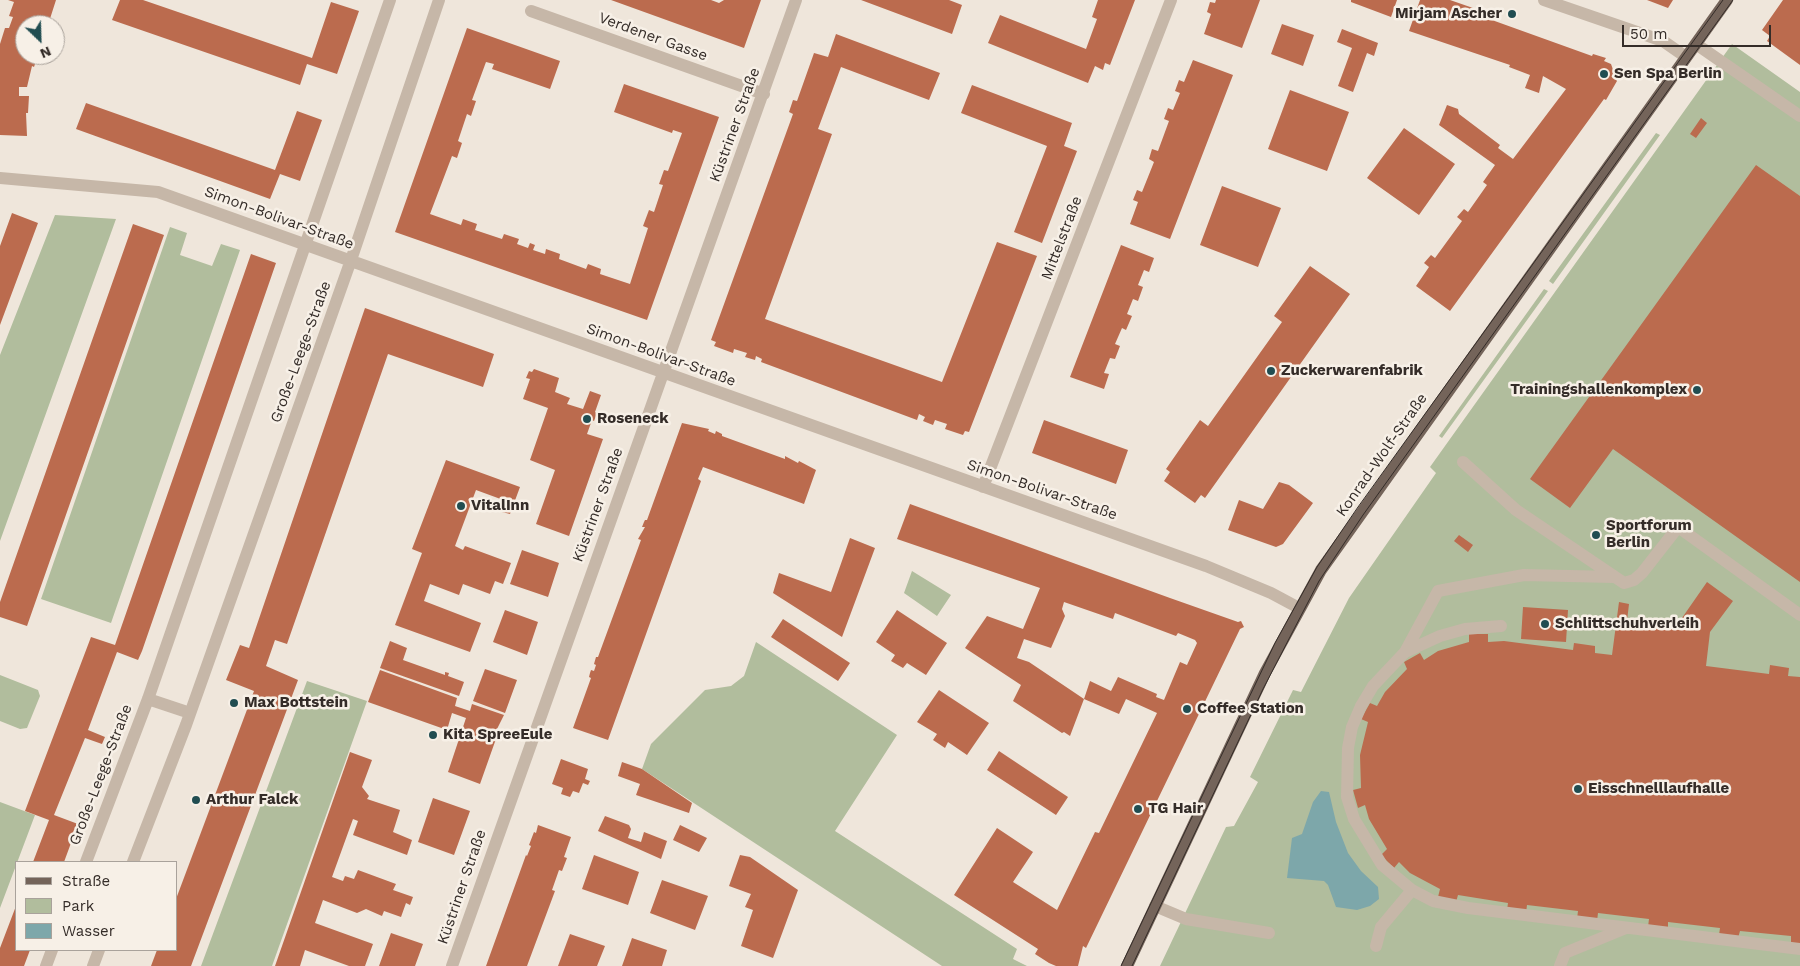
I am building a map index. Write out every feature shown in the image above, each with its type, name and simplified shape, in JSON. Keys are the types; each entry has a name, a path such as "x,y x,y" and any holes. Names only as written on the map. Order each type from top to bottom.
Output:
{"main road":[{"name":"Konrad-Wolf-Straße","path":"1127,966 1298,608 1340,542 1727,0"}],"street":[{"name":"Große-Leege-Straße","path":"86,861 148,699 390,0"},
{"name":"Große-Leege-Straße","path":"133,861 190,713 351,260 438,0"},
{"name":"Küstriner Straße","path":"452,966 590,573 664,373 796,0"},
{"name":"Mittelstraße","path":"983,487 1171,0"},
{"path":"1544,0 1663,41 1686,57"},
{"name":"Verdener Gasse","path":"531,11 764,94"},
{"path":"1696,44 1800,116"},
{"name":"Simon-Bolivar-Straße","path":"0,178 158,192 1206,566 1271,593 1298,608"},
{"path":"1463,462 1516,510 1624,583 1634,580 1678,527 1800,615"},
{"path":"1614,577 1524,575 1438,591 1405,652 1373,686 1361,706 1352,727 1346,771 1347,797 1354,819 1382,865 1412,890 1433,901 1468,908 1800,949"},
{"path":"1405,652 1440,636 1465,629 1501,626"},
{"name":"Große-Leege-Straße","path":"148,699 190,713"},
{"path":"1376,946 1381,927 1412,890"},
{"path":"1155,906 1186,919 1269,933"},
{"path":"1560,966 1564,953 1628,928"},
{"path":"46,966 52,951"},
{"path":"93,966 99,951"}],"green space":[{"name":"Sportforum Berlin","path":"1732,44 1800,92 1800,966 1160,966 1226,827 1234,826 1258,782 1250,777 1293,690 1301,692 1349,598 1436,473 1430,467"},
{"path":"1656,133 1660,135 1553,284 1549,281"},
{"path":"55,215 116,219 0,541 0,355"},
{"path":"170,227 187,233 180,255 212,266 221,244 240,250 111,623 41,599"},
{"path":"1544,289 1548,291 1442,438 1439,436"},
{"path":"912,571 951,595 937,616 904,593"},
{"path":"756,642 897,735 835,831 1017,949 1013,959 1027,966 942,966 642,769 651,744 705,690 731,686 744,676"},
{"path":"0,675 38,690 40,696 27,728 20,729 0,721"},
{"path":"307,681 367,701 272,966 201,966"},
{"path":"0,802 35,815 18,861 15,861 15,868 0,908"}],"water":[{"path":"1321,791 1329,792 1336,822 1348,853 1361,871 1378,887 1379,899 1370,906 1357,910 1336,907 1328,885 1324,881 1287,878 1292,838 1302,834 1313,802"}],"building":[{"path":"8,0 56,0 51,15 15,15 15,65 35,65 34,67 32,66 27,87 19,87 19,96 29,96 28,113 26,113 27,136 0,135 0,44 5,28 9,28 13,17 9,16 14,2"},
{"path":"120,0 143,0 312,58 331,2 359,11 337,74 307,64 300,85 112,20"},
{"path":"611,0 711,0 719,3 724,0 761,0 744,48"},
{"path":"861,0 949,0 962,5 952,34"},
{"path":"1098,0 1135,0 1110,65 1105,63 1103,70 1095,66 1088,83 988,43 1000,15 1086,49 1097,19 1092,17"},
{"path":"1216,0 1260,0 1242,48 1204,34 1211,14 1207,12 1210,2 1215,3"},
{"path":"1351,0 1397,0 1391,17 1351,2"},
{"path":"1420,0 1450,0 1473,8 1471,12 1478,15 1592,56 1593,54 1606,58 1604,61 1611,64 1617,81 1606,100 1604,99 1450,311 1416,286 1429,267 1424,263 1431,255 1435,258 1462,221 1457,217 1464,209 1468,212 1487,185 1483,182 1495,165 1439,125 1447,105 1458,109 1459,114 1500,145 1498,148 1513,159 1566,89 1543,76 1539,93 1525,88 1530,75 1509,67 1510,65 1409,31"},
{"path":"1647,0 1673,0 1668,8"},
{"path":"1783,0 1800,0 1800,65 1767,41 1770,36 1762,30"},
{"path":"1282,24 1314,35 1303,66 1271,54"},
{"path":"467,28 560,61 550,89 492,69 494,64 486,62 472,100 476,101 471,116 467,114 458,141 462,143 457,158 452,156 430,214 461,225 463,219 477,224 475,230 502,239 504,234 519,239 517,244 528,248 530,243 535,245 533,250 545,254 546,249 560,254 559,259 586,269 588,264 601,269 600,274 630,284 648,228 643,226 649,210 654,212 663,185 659,184 664,170 668,171 682,133 673,130 672,133 614,112 624,84 719,117 647,320 395,232"},
{"path":"1342,29 1378,43 1374,56 1367,53 1353,92 1338,86 1352,48 1337,42"},
{"path":"836,34 940,73 929,100 841,67 818,129 832,134 765,319 942,382 997,242 1037,256 969,432 965,431 963,435 945,429 947,424 935,420 933,425 923,421 925,417 919,414 917,420 761,362 762,359 756,356 755,360 745,357 747,353 734,349 733,353 714,346 716,342 711,340 793,114 789,112 793,100 797,101 814,53 828,57"},
{"path":"1193,60 1233,75 1170,239 1130,224 1138,202 1133,200 1137,190 1142,192 1154,162 1149,159 1152,149 1158,151 1169,121 1164,119 1168,108 1173,110 1180,93 1175,91 1179,80 1184,82"},
{"path":"972,85 1072,123 1064,146 1077,151 1042,243 1014,232 1047,146 961,113"},
{"path":"1290,90 1349,112 1327,171 1268,149"},
{"path":"86,103 275,170 297,111 322,120 300,181 280,174 270,199 76,129"},
{"path":"1701,118 1707,123 1696,138 1690,134"},
{"path":"1404,128 1455,164 1419,215 1367,178"},
{"name":"Trainingshallenkomplex","path":"1756,165 1800,196 1800,582 1613,449 1570,508 1530,479"},
{"path":"1222,186 1281,208 1258,267 1200,245"},
{"path":"12,213 38,223 0,325 0,246"},
{"path":"133,224 164,235 27,626 0,617 0,602"},
{"path":"1121,245 1154,258 1149,272 1144,270 1138,285 1143,287 1138,301 1133,299 1127,314 1132,316 1126,330 1122,328 1115,344 1120,346 1115,359 1110,358 1104,373 1109,374 1104,389 1070,377"},
{"path":"251,254 276,263 142,651 138,660 117,652 88,730 105,737 102,744 85,738 54,815 78,824 64,861 33,861 49,820 25,811 91,637 115,645"},
{"name":"Zuckerwarenfabrik","path":"1310,266 1350,294 1205,498 1201,495 1195,503 1164,481 1170,472 1166,469 1200,420 1208,426 1282,322 1274,316"},
{"path":"365,308 494,354 483,387 388,354 287,644 275,640 266,666 298,680 191,966 151,966 157,951 178,951 178,894 254,691 226,680 240,645 249,648"},
{"path":"534,369 559,378 555,392 570,398 567,404 583,409 590,391 601,395 595,412 597,413 594,421 592,420 587,434 603,439 569,536 536,524 555,470 530,460 548,408 523,399 530,379 526,378 529,371 532,372"},
{"path":"1044,420 1128,450 1116,484 1032,453"},
{"path":"682,423 709,429 708,431 715,434 716,431 722,434 722,436 785,459 785,456 798,463 799,461 816,470 804,504 703,467 698,479 701,481 608,740 573,728 591,678 589,677 591,670 594,671 596,657 598,657 641,540 638,539 645,527 642,527 645,520 647,520"},
{"path":"446,460 520,487 510,514 502,512 506,501 476,490 455,546 463,550 465,546 511,563 503,584 495,581 490,594 463,584 459,595 430,584 424,601 481,623 470,652 395,625 422,553 412,549"},
{"path":"1279,482 1289,485 1313,503 1283,544 1276,547 1228,530 1239,500 1263,509"},
{"path":"910,504 1170,598 1238,622 1241,621 1244,627 1240,629 1086,948 1083,946 1078,966 1056,966 1049,963 1035,954 1038,949 954,895 997,828 1033,852 1013,882 1057,910 1095,832 1099,833 1157,713 1126,699 1119,714 1084,699 1070,736 1064,732 1062,733 1013,701 1021,685 965,648 987,616 1023,629 1040,588 897,539","holes":["1064,602 1113,619 1115,613 1176,636 1178,633 1195,640 1197,643 1187,665 1180,662 1164,700 1156,697 1157,694 1118,677 1111,691 1090,681 1084,699 1029,662 1017,658 1024,639 1051,648 1065,616 1062,609"]},
{"path":"1459,535 1473,545 1468,552 1454,541"},
{"path":"850,538 875,548 842,637 773,593 779,573 831,592"},
{"path":"522,550 559,563 548,597 510,584"},
{"name":"Eisschnelllaufhalle","path":"1707,582 1733,601 1710,632 1706,666 1769,674 1770,665 1789,668 1788,676 1800,677 1800,944 1791,944 1791,936 1740,931 1738,938 1719,935 1720,928 1668,922 1668,930 1648,927 1649,919 1598,913 1597,921 1577,919 1578,911 1527,905 1526,913 1507,910 1508,903 1458,895 1456,902 1438,897 1440,889 1410,873 1399,862 1394,868 1381,855 1387,849 1369,819 1365,805 1358,808 1353,790 1361,788 1360,755 1368,722 1361,719 1370,703 1377,706 1385,692 1407,669 1404,662 1420,653 1424,660 1438,651 1469,642 1469,634 1488,634 1488,642 1504,641 1573,650 1574,643 1595,646 1595,653 1612,655 1619,602 1629,604 1627,621 1675,628"},
{"name":"Schlittschuhverleih","path":"1523,607 1568,610 1566,642 1521,639"},
{"path":"505,610 538,622 527,655 493,642"},
{"path":"897,610 947,643 926,675 907,663 903,668 891,661 895,655 876,642"},
{"path":"783,619 850,663 838,681 771,637"},
{"path":"390,641 407,648 403,660 445,675 445,672 449,673 448,676 464,682 459,696 380,668"},
{"path":"485,669 517,680 505,713 473,701"},
{"path":"380,670 457,698 455,706 470,711 472,704 504,715 494,735 497,736 480,784 448,772 466,718 452,713 447,730 368,702"},
{"path":"939,690 989,723 967,755 948,742 945,748 933,740 937,734 917,722"},
{"path":"999,751 1068,797 1056,815 987,770"},
{"path":"350,752 372,760 362,787 369,796 367,799 400,810 393,832 412,840 407,855 353,835 358,821 353,819 332,877 343,881 345,876 354,879 358,870 396,884 393,890 413,897 410,905 406,903 401,917 384,911 382,916 366,909 357,913 323,900 315,923 373,944 365,966 349,966 305,950 300,966 275,966"},
{"path":"561,759 588,769 585,779 590,781 588,785 583,783 579,793 573,791 570,797 561,794 563,788 552,784"},
{"path":"622,762 642,769 692,803 689,813 636,795 640,784 618,776"},
{"path":"433,798 470,811 454,855 418,842"},
{"path":"605,816 629,825 631,829 628,838 641,842 644,832 667,841 661,859 598,831"},
{"path":"538,825 571,837 564,857 567,858 562,871 559,870 552,890 555,891 527,966 486,966 526,855 531,846 529,845"},
{"path":"680,825 707,838 699,852 673,840"},
{"path":"594,855 639,872 628,905 582,889"},
{"path":"740,855 750,857 798,890 773,958 741,946 753,910 745,907 751,894 729,886"},
{"path":"662,880 708,896 695,930 650,913"},
{"path":"15,909 15,951 30,951 24,966 0,966 0,948"},
{"path":"391,933 423,944 415,966 379,966"},
{"path":"570,934 605,946 597,966 558,966"},
{"path":"632,938 667,950 662,966 622,966"}],"tram line":[{"path":"1121,966 1275,643 1317,567 1358,507 1723,0"},
{"path":"1132,966 1263,689 1319,581 1363,515 1733,0"}],"place":[{"name":"Mirjam Ascher","path":"1512,14"},
{"name":"Sen Spa Berlin","path":"1604,74"},
{"name":"Zuckerwarenfabrik","path":"1271,371"},
{"name":"Trainingshallenkomplex","path":"1697,390"},
{"name":"Roseneck","path":"587,419"},
{"name":"VitalInn","path":"461,506"},
{"name":"Sportforum Berlin","path":"1596,535"},
{"name":"Schlittschuhverleih","path":"1545,624"},
{"name":"Max Bottstein","path":"234,703"},
{"name":"Coffee Station","path":"1187,709"},
{"name":"Kita SpreeEule","path":"433,735"},
{"name":"Eisschnelllaufhalle","path":"1578,789"},
{"name":"Arthur Falck","path":"196,800"},
{"name":"TG Hair","path":"1138,809"}]}
